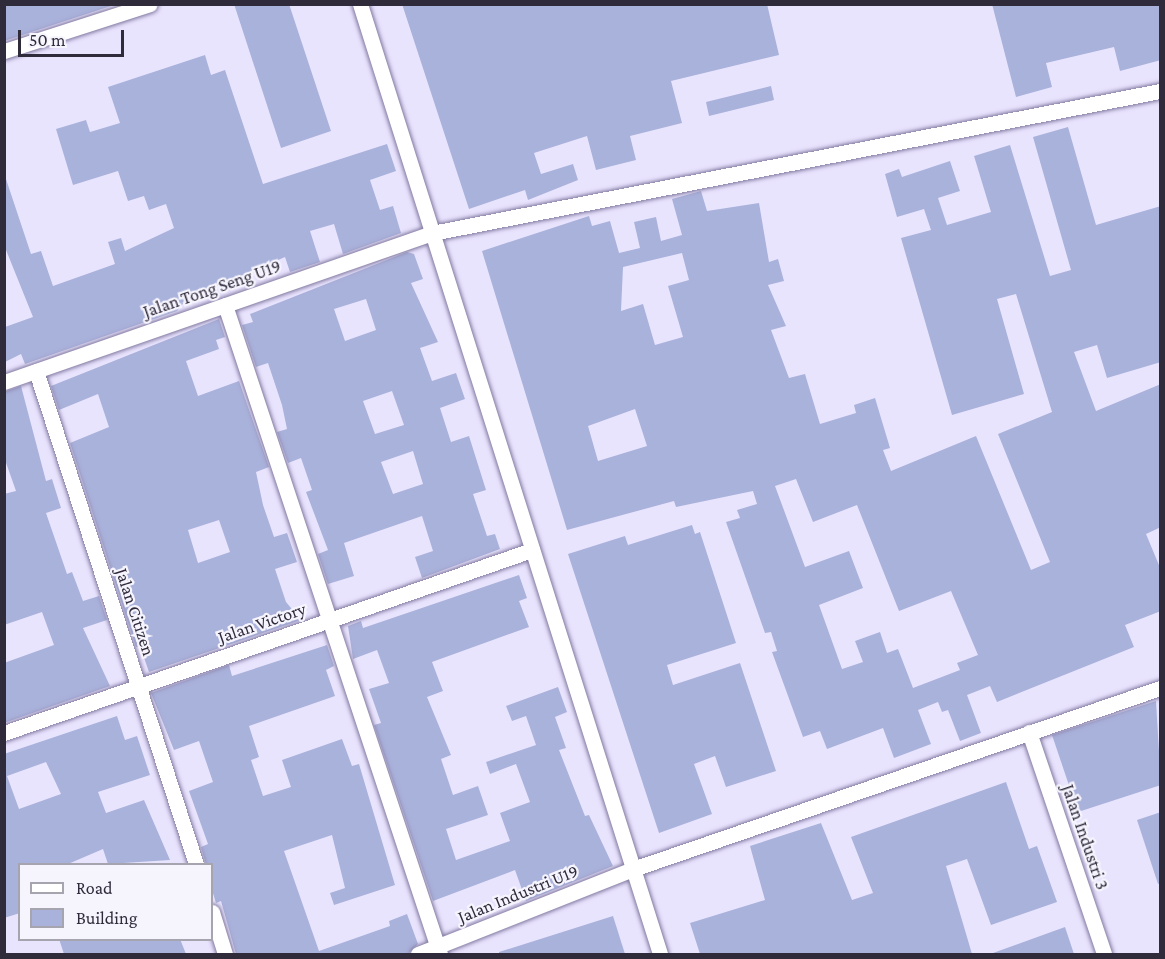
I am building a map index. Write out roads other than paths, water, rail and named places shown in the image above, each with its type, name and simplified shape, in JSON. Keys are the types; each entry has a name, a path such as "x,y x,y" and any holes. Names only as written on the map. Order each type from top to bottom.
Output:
{"street":[{"path":"4,51 150,4"},
{"path":"360,4 660,954"},
{"name":"Jalan Tong Seng U19","path":"4,382 432,233 1161,91"},
{"path":"225,305 439,951"},
{"name":"Jalan Citizen","path":"36,371 196,863"},
{"name":"Jalan Victory","path":"4,733 532,550"},
{"name":"Jalan Industri U19","path":"418,954 439,951 633,869 1161,688"},
{"name":"Jalan Industri 3","path":"1029,732 1104,954"},
{"path":"213,915 225,954"}]}
